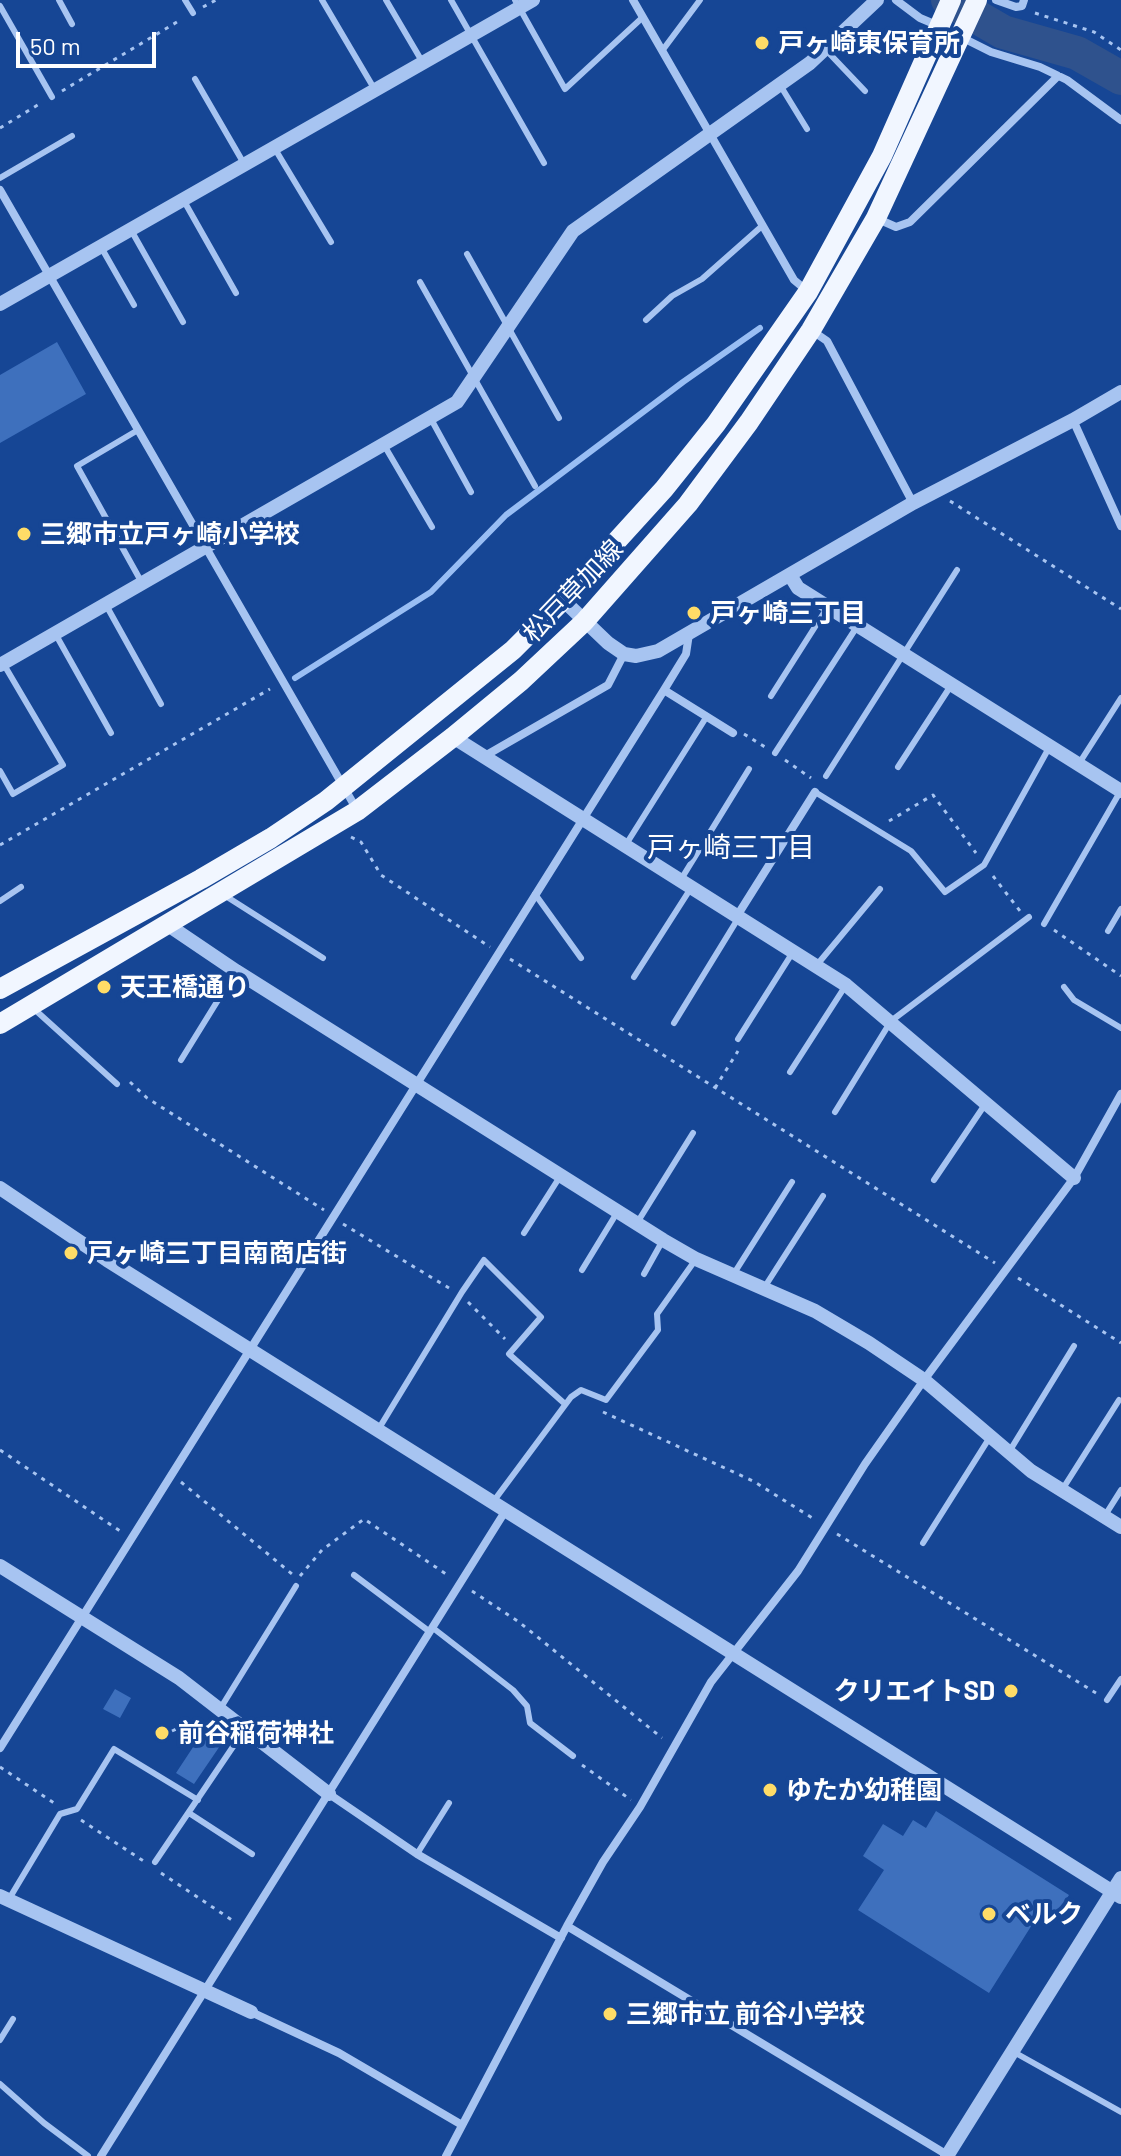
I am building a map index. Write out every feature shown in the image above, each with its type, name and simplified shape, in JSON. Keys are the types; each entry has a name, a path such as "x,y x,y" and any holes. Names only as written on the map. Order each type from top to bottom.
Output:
{"main road":[{"name":"松戸草加線","path":"0,989 201,879 271,838 344,788 513,650 563,600 644,511 716,424 808,292 882,156 951,0"},
{"name":"松戸草加線","path":"0,1024 357,811 521,681 584,622 688,504 749,422 811,330 876,218 977,0"}],"street":[{"path":"633,0 794,280 808,292"},
{"path":"2,664 457,402 573,231 826,50 877,0"},
{"path":"896,0 920,18 939,27"},
{"path":"996,0 1016,7 1022,6 1024,0"},
{"path":"0,304 471,36 522,3"},
{"path":"961,37 991,52 1040,67 1058,76 1094,98 1121,120"},
{"path":"876,218 896,227 910,222 1058,76"},
{"path":"0,190 357,811"},
{"path":"811,330 827,341 913,503"},
{"path":"563,600 584,622 624,654 645,655 658,651 913,503 1121,392"},
{"path":"1073,420 1121,526"},
{"path":"790,575 798,588 1121,791"},
{"path":"0,1748 664,690 686,654 689,633"},
{"path":"483,758 608,685 624,654"},
{"path":"664,690 733,733"},
{"path":"453,737 846,985 1074,1178"},
{"path":"738,916 815,792"},
{"path":"168,925 663,1240 696,1259 815,1311 924,1380 1008,1452 1121,1527"},
{"path":"446,2156 567,1926 711,1682 798,1571 865,1464 1074,1178 1121,1094"},
{"path":"1113,1108 1121,1115"},
{"path":"0,1188 107,1260 1117,1894"},
{"path":"103,2152 460,1584 500,1506"},
{"path":"2,1572 82,1617 179,1678 329,1794 417,1854 561,1938"},
{"path":"567,1926 948,2156 1012,2051 1117,1894 1121,1878"},
{"path":"4,1898 339,2053 462,2125"}],"lane":[{"path":"59,0 72,24"},
{"path":"185,0 193,13"},
{"path":"322,0 375,90"},
{"path":"386,0 423,63"},
{"path":"451,0 544,163"},
{"path":"662,51 700,0"},
{"path":"522,3 565,89 643,17"},
{"path":"0,6 52,97"},
{"path":"826,50 865,91"},
{"path":"195,79 245,166"},
{"path":"779,84 807,129"},
{"path":"0,178 72,136"},
{"path":"275,149 331,242"},
{"path":"184,201 236,293"},
{"path":"646,320 672,296 702,279 762,226"},
{"path":"131,230 183,322"},
{"path":"101,247 134,305"},
{"path":"467,254 559,418"},
{"path":"420,282 535,486"},
{"path":"431,419 471,492"},
{"path":"138,430 77,466 142,583"},
{"path":"384,445 432,527"},
{"path":"826,776 957,570"},
{"path":"105,604 161,704"},
{"path":"771,696 828,607"},
{"path":"775,753 858,625"},
{"path":"55,633 111,733"},
{"path":"0,771 13,794 63,765 2,664"},
{"path":"898,767 952,684"},
{"path":"1079,764 1121,698"},
{"path":"625,846 707,716"},
{"path":"815,792 911,851 945,892 984,865 1050,746"},
{"path":"634,977 749,769"},
{"path":"1044,924 1121,791"},
{"path":"0,901 21,887"},
{"path":"816,966 880,889"},
{"path":"221,893 323,958"},
{"path":"535,894 581,958"},
{"path":"1108,931 1121,909"},
{"path":"674,1023 738,916"},
{"path":"835,1112 891,1021 1029,917"},
{"path":"738,1039 793,952"},
{"path":"181,1060 236,971"},
{"path":"790,1072 846,985"},
{"path":"1064,987 1074,1000 1121,1028"},
{"path":"31,1006 117,1084"},
{"path":"934,1180 986,1103"},
{"path":"637,1223 693,1133"},
{"path":"524,1233 561,1175"},
{"path":"733,1275 792,1182"},
{"path":"764,1289 823,1196"},
{"path":"582,1270 618,1211"},
{"path":"644,1274 663,1240"},
{"path":"500,1506 571,1397 581,1390 606,1400 658,1330 657,1314 696,1259"},
{"path":"378,1430 484,1260 541,1317 509,1354 565,1404"},
{"path":"1008,1452 1074,1346"},
{"path":"1062,1490 1119,1400"},
{"path":"923,1543 990,1437"},
{"path":"1104,1517 1121,1490"},
{"path":"354,1575 513,1690 527,1706 530,1723 573,1756"},
{"path":"220,1709 296,1586"},
{"path":"1107,1700 1121,1679"},
{"path":"155,1862 246,1728"},
{"path":"4,1898 60,1814 77,1809 114,1749 198,1800"},
{"path":"417,1854 449,1803"},
{"path":"189,1813 252,1854"},
{"path":"0,2040 13,2019"},
{"path":"1012,2051 1121,2112"},
{"path":"0,2084 88,2156"},
{"path":"103,2152 113,2156"}],"path":[{"path":"0,128 216,0"},
{"path":"1016,7 1094,32 1121,50"},
{"path":"947,499 1121,609"},
{"path":"0,845 274,687"},
{"path":"344,833 361,842 381,875 498,952 1121,1343"},
{"path":"715,1088 739,1050 738,1039"},
{"path":"125,1077 147,1098 332,1218 461,1295 514,1347"},
{"path":"571,1397 753,1481 1107,1700"},
{"path":"0,1450 123,1533"},
{"path":"172,1475 298,1579 322,1550 364,1519 519,1622 674,1747"},
{"path":"172,1731 196,1720"},
{"path":"573,1756 640,1807"},
{"path":"0,1767 244,1928"}],"building":[{"path":"57,342 86,394 0,443 0,375"},
{"path":"115,1689 131,1698 120,1718 103,1709"},
{"path":"205,1729 224,1740 194,1784 176,1773"},
{"path":"936,1811 1069,1895 1047,1928 1035,1920 989,1993 858,1910 884,1870 863,1856 883,1824 903,1836 913,1820 926,1828"}],"waterway":[{"path":"948,0 1003,32 1077,53 1121,78"},
{"path":"295,678 431,592 506,515 760,328"}],"place":[{"name":"戸ヶ崎東保育所","path":"762,43"},
{"name":"三郷市立戸ヶ崎小学校","path":"24,534"},
{"name":"戸ヶ崎三丁目","path":"694,613"},
{"name":"天王橋通り","path":"104,987"},
{"name":"戸ヶ崎三丁目南商店街","path":"71,1253"},
{"name":"クリエイトSD","path":"1011,1691"},
{"name":"前谷稲荷神社","path":"162,1733"},
{"name":"ゆたか幼稚園","path":"770,1790"},
{"name":"ベルク","path":"989,1914"},
{"name":"三郷市立 前谷小学校","path":"610,2014"}],"district":[{"name":"戸ヶ崎三丁目","path":"731,848"}]}
